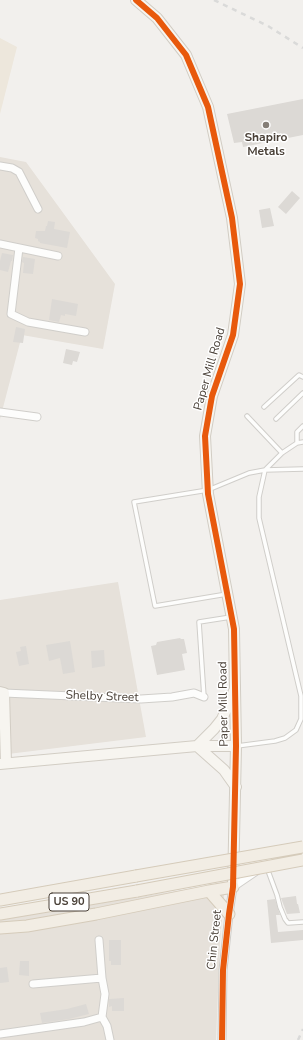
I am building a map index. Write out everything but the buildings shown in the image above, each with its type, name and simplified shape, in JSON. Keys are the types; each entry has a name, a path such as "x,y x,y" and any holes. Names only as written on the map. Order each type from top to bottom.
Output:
{"main road":[{"name":"US 90","path":"0,900 303,847"},
{"name":"US 90","path":"0,914 137,891 303,860"},
{"path":"0,928 27,926 233,887"},
{"path":"210,891 229,914"}],"street":[{"name":"Paper Mill Road","path":"136,0 157,18 186,55 208,108 232,218 240,284 233,335 212,396 205,436 208,490 234,629 236,746 234,842"},
{"path":"0,166 12,168 19,172 38,209"},
{"path":"0,244 58,256"},
{"path":"19,248 11,314 28,322 85,332"},
{"path":"0,412 37,417"},
{"path":"197,746 222,719 235,687"},
{"path":"2,692 3,763 197,746 236,746"},
{"name":"Shelby Street","path":"2,692 141,699 172,697 194,693 204,697"},
{"path":"197,746 224,770 236,787"},
{"name":"Chin Street","path":"222,1040 223,970 233,887 234,842"},
{"path":"233,887 272,860 303,855"},
{"path":"99,940 102,978 105,994 102,1017 107,1026 110,1040"},
{"path":"33,984 102,978"},
{"path":"0,1034 84,1022 102,1017"}],"lane":[{"path":"264,407 299,375 303,377"},
{"path":"276,419 303,393"},
{"path":"247,416 282,453"},
{"path":"297,443 297,432 303,426"},
{"path":"236,746 275,742 285,738 296,730 301,720 301,696 259,518 259,497 265,470 282,453 297,443 303,442"},
{"path":"228,594 155,606 134,502 208,490 249,473 265,470 303,469"},
{"path":"204,697 199,622 232,617"},
{"path":"266,865 285,919 288,923 303,922"}],"shaded area":[{"path":"0,38 17,47 0,114"},
{"path":"0,157 26,162 115,284 103,349 22,335 0,419"},
{"path":"118,582 146,737 0,755 0,600"},
{"path":"224,883 216,1040 0,1040 0,920"}],"railway":[{"path":"214,0 268,26 303,48"},
{"path":"298,1040 303,1029"}],"cycle path":[{"path":"136,0 157,18 186,55 208,107 232,218 240,284 233,335 212,396 205,436 208,494 234,629 236,746 233,887 223,970 222,1040"}],"place":[{"name":"Shapiro Metals","path":"266,125"}]}
